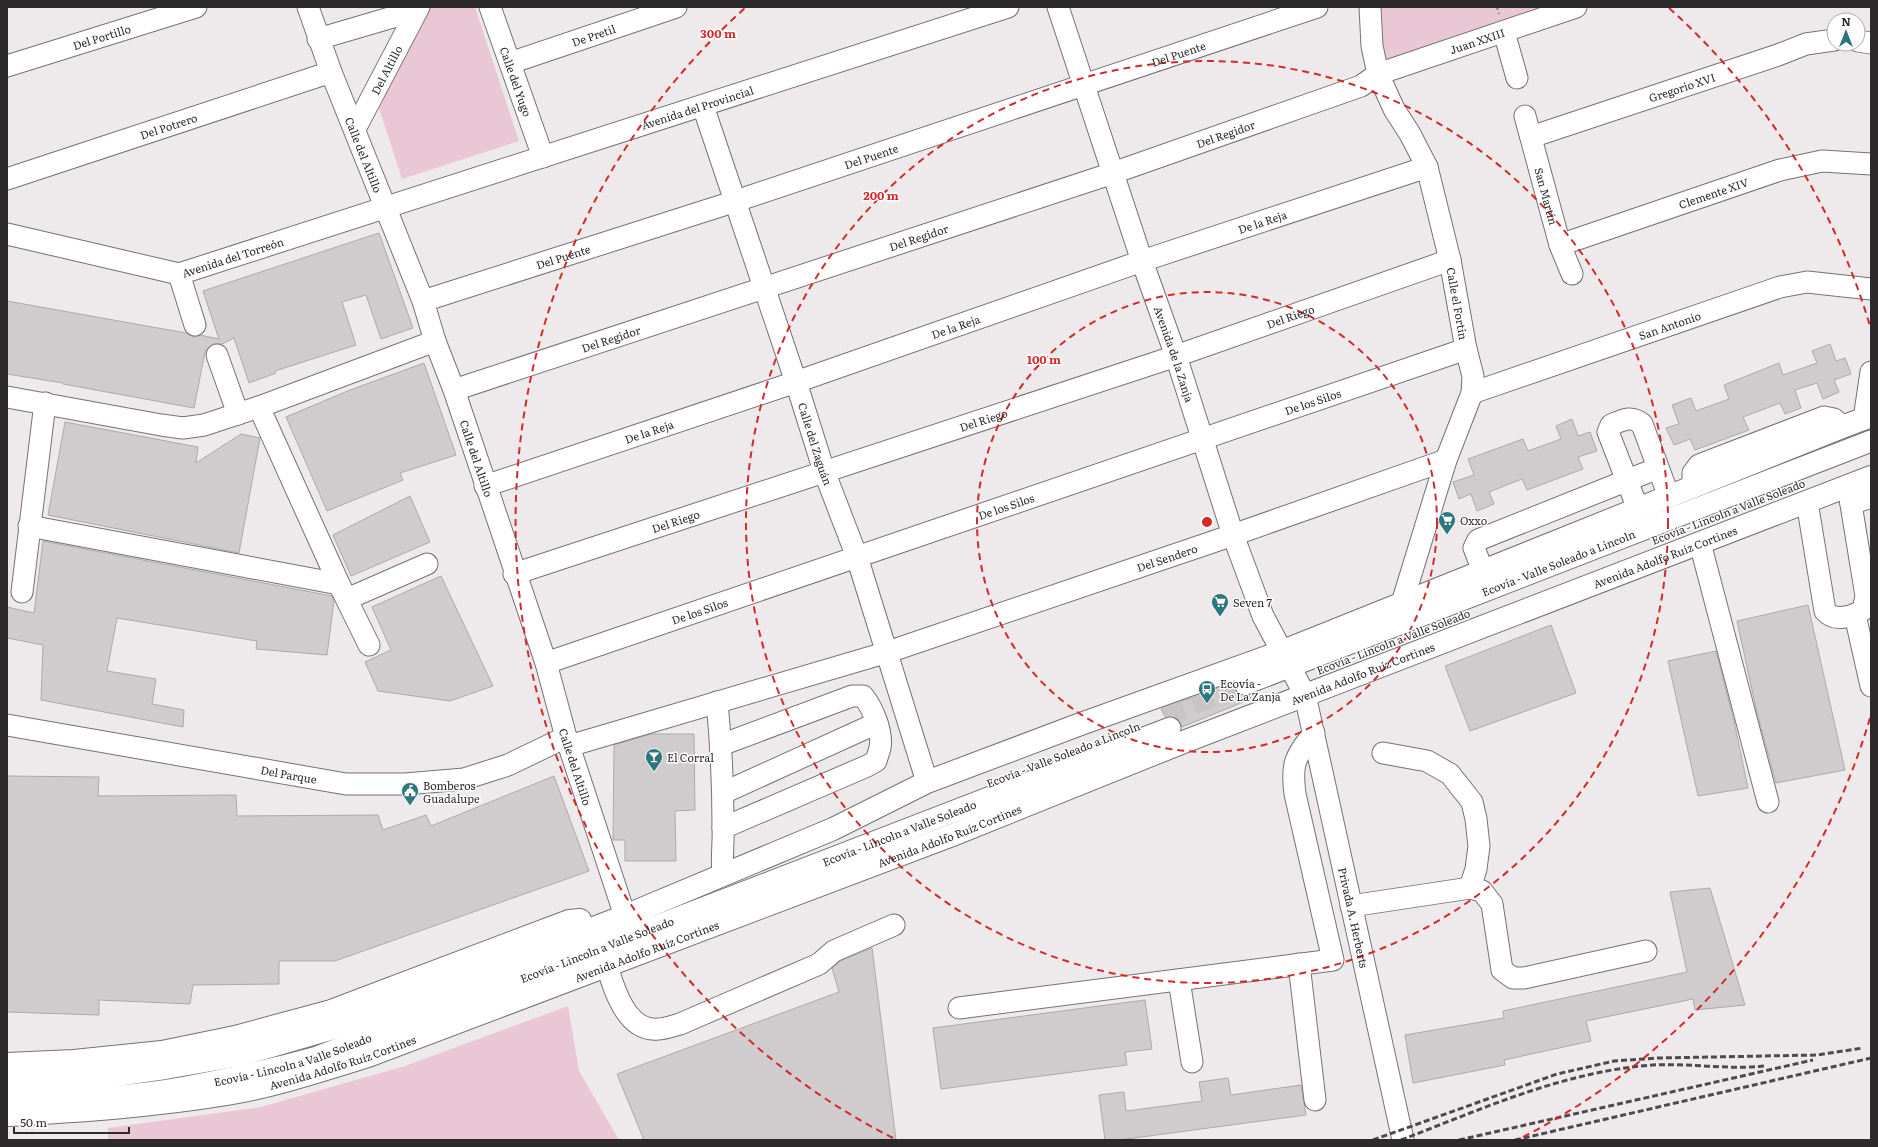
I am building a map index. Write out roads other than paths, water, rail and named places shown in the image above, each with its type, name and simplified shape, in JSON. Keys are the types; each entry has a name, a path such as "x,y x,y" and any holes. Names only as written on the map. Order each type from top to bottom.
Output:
{"main road":[{"name":"Avenida Adolfo Ruíz Cortines","path":"7,1116 102,1110 168,1103 229,1094 291,1080 368,1056 948,837 1293,673 1402,603 1842,427 1868,418"},
{"name":"Avenida Adolfo Ruíz Cortines","path":"7,1085 95,1078 240,1055 337,1027 620,918 833,829 927,782 1086,722 1293,673 1700,543 1807,502 1856,508 1871,477"},
{"name":"Avenida Adolfo Ruíz Cortines","path":"7,1064 74,1061 162,1052 235,1037 331,1010 569,921 620,918"}],"street":[{"name":"Del Portillo","path":"7,66 196,7"},
{"name":"Calle del Altillo","path":"308,7 318,39 423,301 435,341 454,390 514,574 546,663 567,742 620,918"},
{"name":"Calle del Yugo","path":"490,7 543,157"},
{"name":"De Pretil","path":"510,63 676,7"},
{"name":"Avenida del Provincial","path":"386,208 1008,7"},
{"name":"Avenida de la Zanja","path":"1058,7 1142,260 1176,356 1233,535 1263,616 1293,673"},
{"name":"Del Puente","path":"423,301 736,201 1317,7"},
{"name":"Calle el Fortín","path":"1370,7 1372,46 1378,74 1394,109 1410,134 1426,167 1450,260 1466,349 1473,376 1472,393 1446,460 1402,603"},
{"name":"Juan XXIII","path":"1378,74 1576,7"},
{"name":"Del Altillo","path":"318,39 418,9"},
{"name":"Del Altillo","path":"355,129 418,9"},
{"path":"1504,32 1517,78"},
{"name":"Gregorio XVI","path":"1531,137 1778,55 1806,44 1826,41"},
{"name":"Del Potrero","path":"7,179 331,72"},
{"name":"Del Regidor","path":"454,390 1113,173 1361,86 1378,74"},
{"name":"Calle del Zaguán","path":"703,106 736,201 824,471 857,557 888,652 927,782"},
{"name":"San Martín","path":"1525,116 1560,246 1572,274"},
{"name":"Clemente XIV","path":"1560,246 1780,170 1822,161 1871,164"},
{"name":"De la Reja","path":"485,486 796,382 1142,260 1426,167"},
{"name":"Avenida del Torreón","path":"7,234 179,274 386,208"},
{"name":"Del Riego","path":"514,574 1176,356 1450,260"},
{"path":"179,274 195,325"},
{"name":"San Antonio","path":"1472,393 1780,287 1807,282 1871,289"},
{"path":"7,397 183,428 204,425 259,407 435,341"},
{"name":"De los Silos","path":"546,663 1466,349"},
{"path":"217,355 238,414"},
{"path":"1868,418 1871,372"},
{"path":"22,592 45,403"},
{"path":"259,407 343,592 369,645"},
{"path":"1638,509 1628,479 1608,432 1611,425 1629,418 1636,419 1642,424 1668,497"},
{"name":"Ecovía - Valle Soleado a Lincoln","path":"1247,690 1293,673 1871,441"},
{"name":"Ecovía - Lincoln a Valle Soleado","path":"1293,673 1871,456"},
{"name":"Del Sendero","path":"718,702 888,652 1233,535 1446,460"},
{"path":"1483,571 1474,548 1478,540 1658,468"},
{"path":"1807,502 1825,611 1828,615 1836,618 1855,615 1863,610 1866,601 1856,508 1871,497"},
{"path":"30,526 343,592 427,564"},
{"path":"1700,543 1768,802"},
{"path":"1855,615 1871,686"},
{"name":"Privada A. Herberts","path":"1293,673 1314,733 1403,1140"},
{"path":"721,745 852,696 863,696 870,705 877,723 880,748 876,761 724,828"},
{"path":"718,702 723,793 724,828 721,858 723,875"},
{"name":"Del Parque","path":"7,725 346,784 405,784 464,779 508,765 567,742 718,702"},
{"name":"Ecovía - Valle Soleado a Lincoln","path":"7,1094 122,1086 218,1071 294,1055 630,927 910,814 1167,721"},
{"name":"Ecovía - Lincoln a Valle Soleado","path":"7,1102 124,1095 186,1088 317,1057 1167,721"},
{"path":"723,793 877,723"},
{"path":"1314,733 1298,752 1294,765 1293,779 1295,794 1333,960"},
{"path":"1383,753 1428,761 1450,774 1472,802 1480,846 1476,869 1470,888"},
{"path":"1351,906 1470,888 1482,891 1492,904 1502,970 1513,978 1524,978 1646,951"},
{"path":"607,966 614,988 631,1018 643,1027 658,1029 680,1024 819,964 834,951 894,925"},
{"path":"958,1008 1362,956"},
{"path":"1299,964 1315,1100"},
{"path":"1179,980 1192,1062"}],"tunnel":[{"path":"1164,715 1245,684"}],"railway":[{"path":"1373,1140 1557,1074 1614,1061 1658,1058 1817,1055 1863,1048"},
{"path":"1515,1140 1871,1058"},
{"path":"1459,1140 1813,1060"},
{"path":"1401,1140 1524,1093 1588,1075 1653,1065 1737,1067 1765,1066"}],"place":[{"name":"Oxxo","path":"1447,535"},
{"name":"Seven 7","path":"1220,617"},
{"name":"Ecovía - De La Zanja","path":"1207,704"},
{"name":"El Corral","path":"654,772"},
{"name":"Bomberos Guadalupe","path":"410,806"}]}
